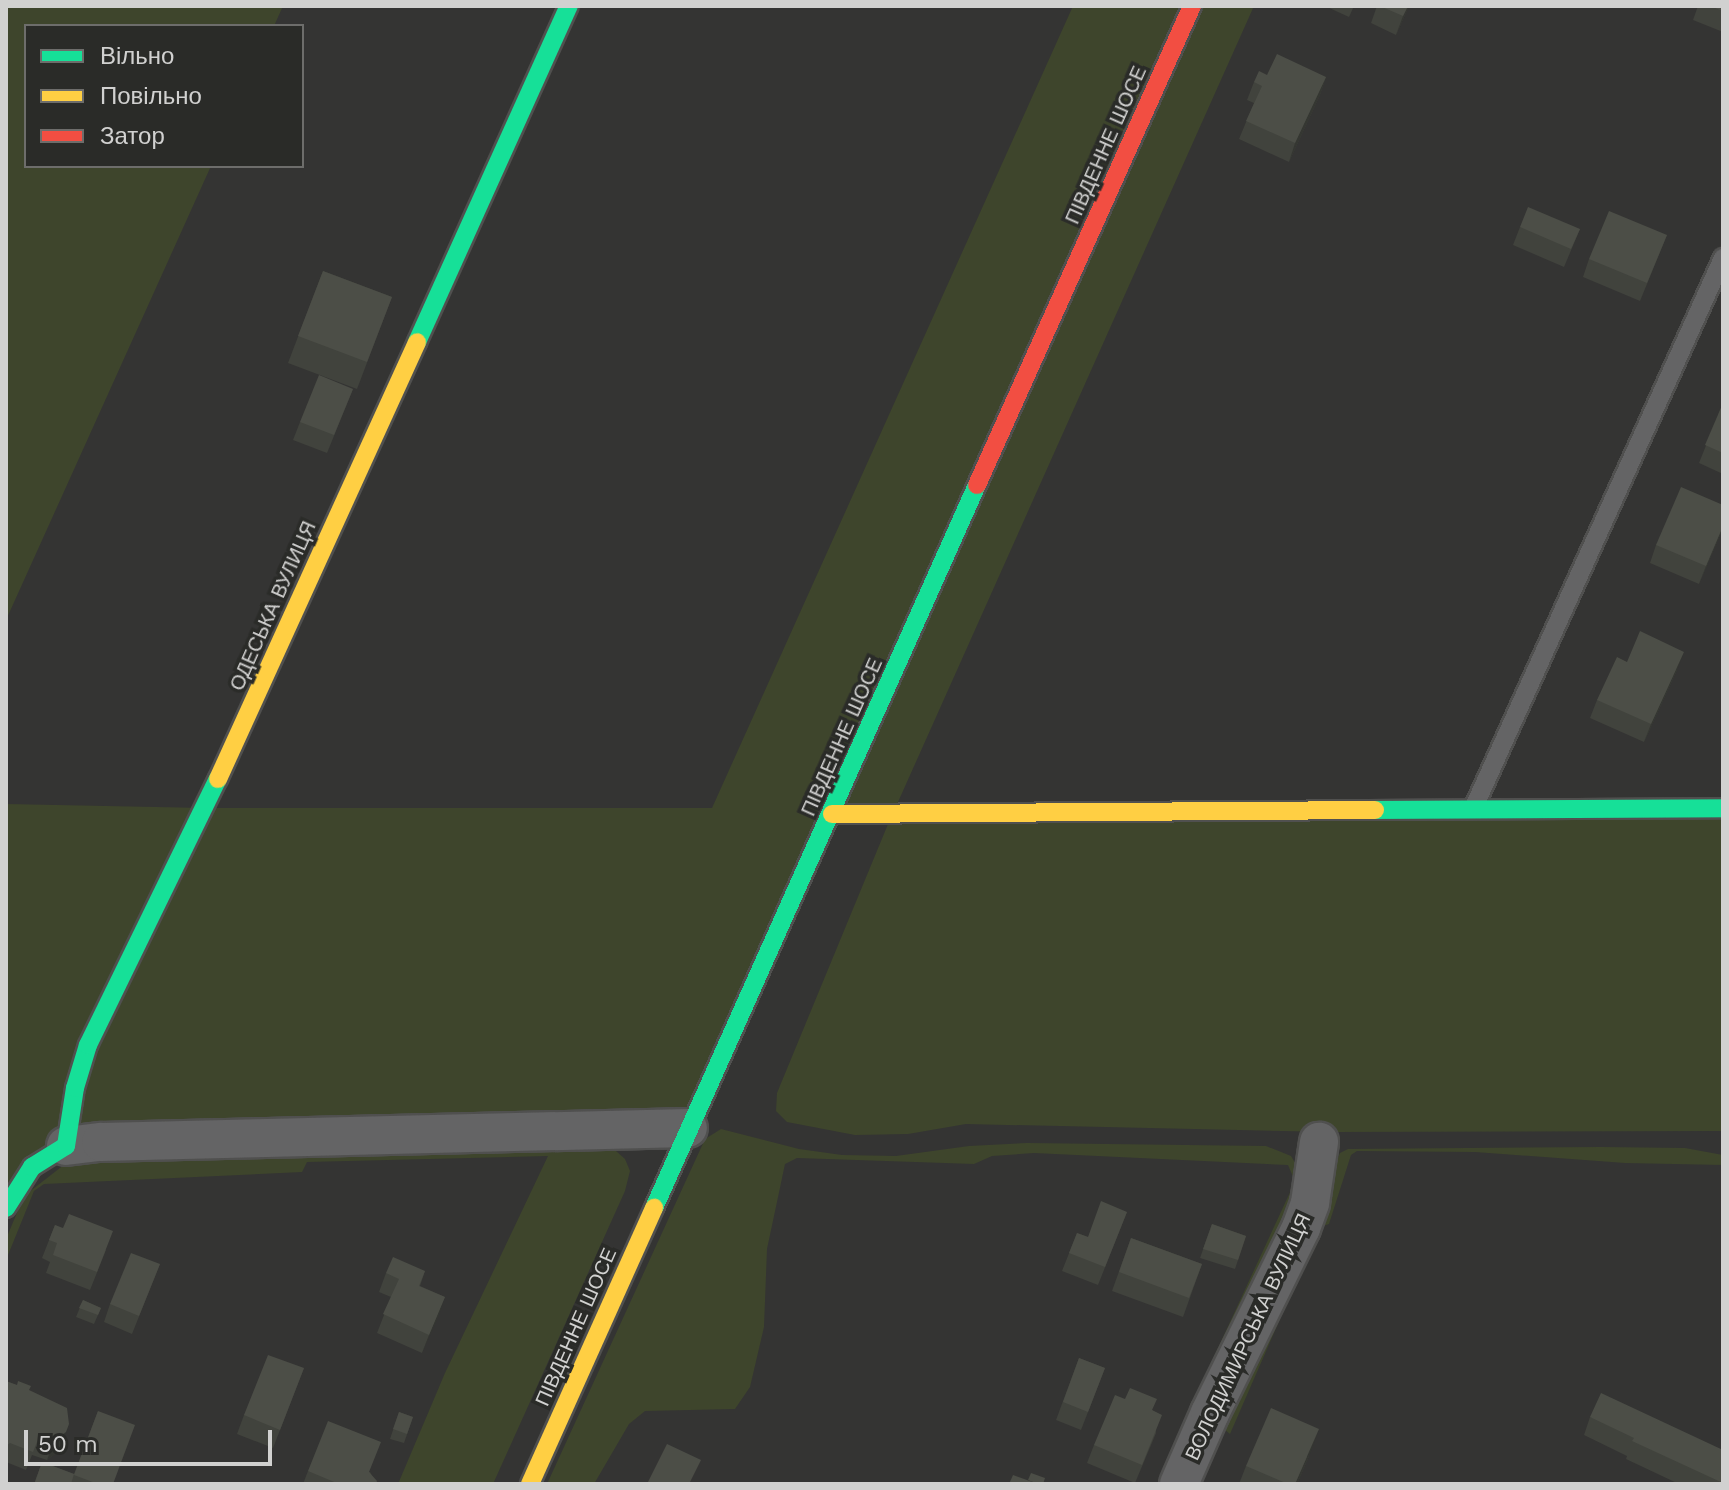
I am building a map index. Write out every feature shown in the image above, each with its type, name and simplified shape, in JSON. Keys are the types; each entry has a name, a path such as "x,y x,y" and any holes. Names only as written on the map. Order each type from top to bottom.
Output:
{"street":[{"name":"ОДЕСЬКА ВУЛИЦЯ","path":"66,1146 75,1088 88,1045 205,808 569,6"},
{"name":"ПІВДЕННЕ ШОСЕ","path":"530,1484 1192,6"},
{"path":"832,814 1723,808"},
{"path":"6,1208 32,1167 66,1146 688,1128"},
{"name":"ВОЛОДИМИРСЬКА ВУЛИЦЯ","path":"1179,1484 1210,1413 1301,1228 1310,1203 1319,1142"}],"lane":[{"path":"1473,810 1723,258"}],"green space":[{"path":"6,6 283,6 275,24 24,24 24,168 210,168 6,620"},
{"path":"1073,6 1254,6 894,811 1723,808 1723,1131 1331,1132 966,1124 908,1134 855,1135 787,1122 776,1111 777,1093 893,812 832,814 688,1128 101,1142 6,1190 6,804 205,808 712,808"},
{"path":"721,1129 799,1149 842,1155 896,1156 969,1146 1027,1143 1266,1146 1291,1156 1304,1178 1192,1413 1187,1415 1292,1188 1294,1179 1288,1165 1034,1153 992,1156 974,1164 797,1158 785,1164 767,1249 764,1327 750,1387 735,1409 645,1411 629,1424 594,1484 547,1484 705,1139"},
{"path":"607,1143 625,1159 630,1171 625,1191 493,1484 398,1484 445,1373 548,1156 307,1162 302,1172 44,1184 34,1191 6,1260 6,1239 24,1196 65,1164 139,1156"},
{"path":"1685,1148 1723,1155 1723,1165 1625,1163 1475,1152 1357,1151 1351,1155 1329,1224 1320,1227 1230,1434 1224,1429 1223,1422 1340,1153 1348,1149"}],"building":[{"path":"1380,6 1408,6 1403,16"},
{"path":"1277,54 1326,77 1295,143 1246,121 1262,86 1254,82 1259,71 1267,75"},
{"path":"1528,207 1580,229 1571,249 1520,227"},
{"path":"1609,211 1667,235 1647,283 1589,259"},
{"path":"323,271 392,297 367,362 298,336"},
{"path":"319,375 353,389 334,435 300,422"},
{"path":"1723,403 1723,453 1705,445"},
{"path":"1681,487 1723,505 1723,526 1706,566 1656,545"},
{"path":"1640,631 1684,652 1651,724 1597,700 1617,657 1627,662"},
{"path":"1101,1201 1127,1212 1105,1267 1069,1253 1077,1233 1088,1237"},
{"path":"69,1214 113,1231 97,1272 53,1255 57,1243 49,1240 55,1225 63,1228"},
{"path":"1212,1224 1246,1236 1238,1260 1203,1249"},
{"path":"1131,1238 1202,1264 1189,1298 1119,1272"},
{"path":"131,1253 160,1264 139,1316 110,1304"},
{"path":"393,1257 425,1271 419,1286 445,1297 429,1335 383,1314 399,1279 386,1273"},
{"path":"83,1300 101,1308 98,1315 79,1308"},
{"path":"268,1355 304,1368 280,1430 244,1415"},
{"path":"1079,1358 1105,1368 1088,1412 1063,1402"},
{"path":"6,1381 31,1386 29,1390 67,1408 69,1424 66,1432 54,1441 39,1437 33,1452 10,1443 6,1446"},
{"path":"1130,1388 1157,1399 1152,1410 1162,1415 1142,1465 1094,1445 1115,1395 1125,1399"},
{"path":"1601,1393 1723,1450 1723,1483 1632,1441 1634,1438 1590,1417"},
{"path":"1271,1408 1319,1429 1295,1484 1288,1484 1246,1466"},
{"path":"98,1411 135,1425 113,1484 98,1484 74,1475"},
{"path":"399,1412 413,1417 407,1434 393,1429"},
{"path":"328,1421 381,1442 369,1472 376,1484 339,1484 308,1471"},
{"path":"667,1444 701,1460 690,1482 694,1484 647,1484"},
{"path":"42,1462 74,1474 71,1484 35,1482"},
{"path":"1031,1473 1045,1478 1043,1484 1028,1480"},
{"path":"1013,1475 1038,1484 1009,1484"}],"traffic: fast":[{"path":"417,342 569,6"},
{"path":"654,1208 977,485"},
{"path":"6,1208 32,1167 66,1146 75,1088 88,1045 218,779"},
{"path":"1375,810 1723,808"}],"traffic: slow":[{"path":"218,779 417,342"},
{"path":"832,814 1375,810"},
{"path":"530,1484 654,1208"}],"traffic: jam":[{"path":"977,485 1192,6"}]}
